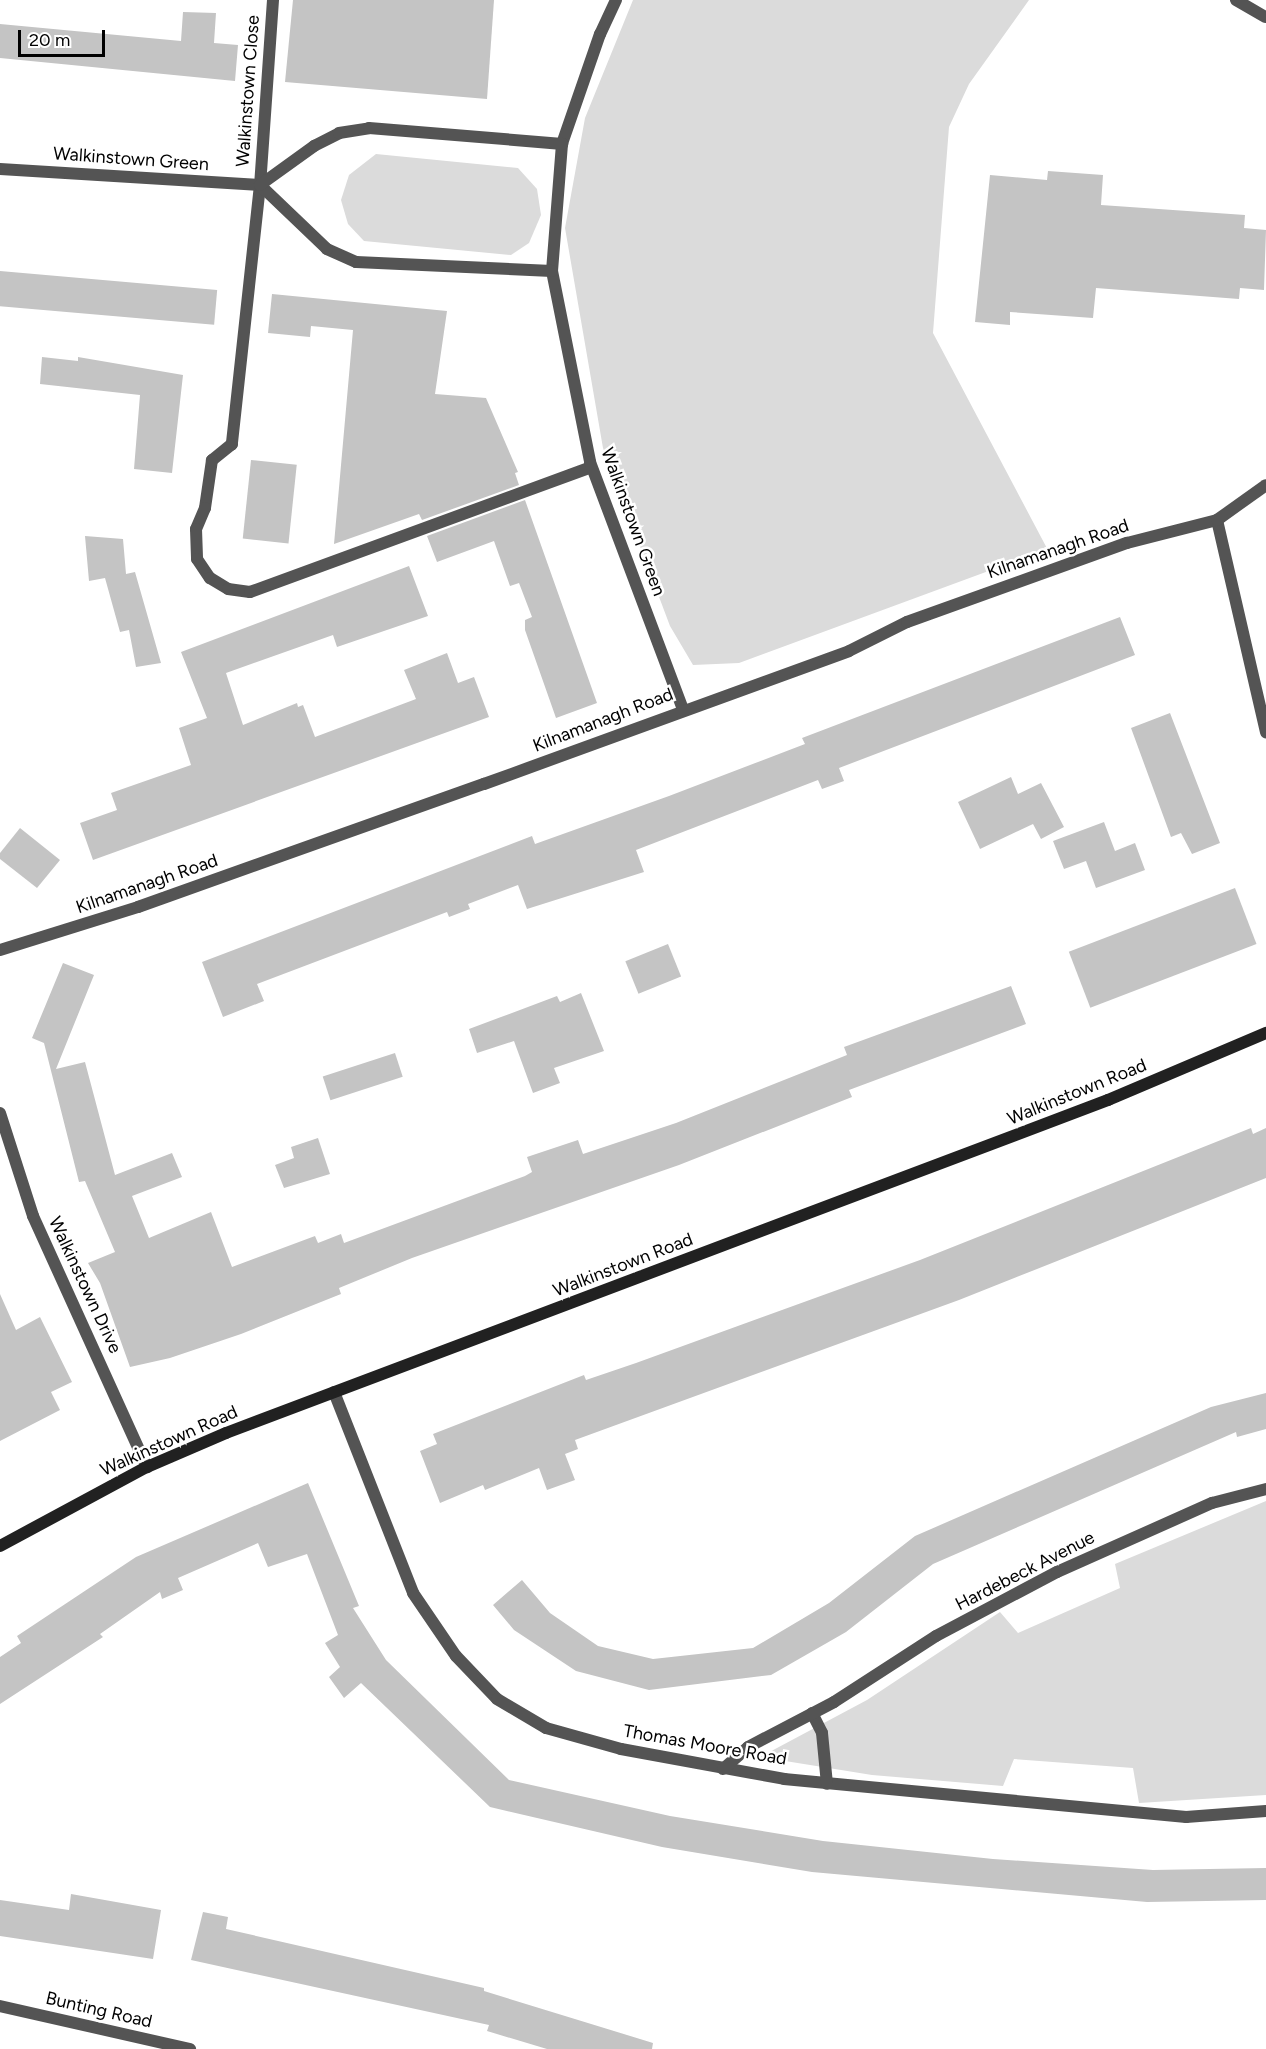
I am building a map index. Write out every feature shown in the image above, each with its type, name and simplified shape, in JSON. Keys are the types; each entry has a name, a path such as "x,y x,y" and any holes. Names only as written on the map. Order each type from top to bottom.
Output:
{"main road":[{"name":"Walkinstown Road","path":"0,1546 147,1467 334,1392 1097,1104 1266,1033"}],"street":[{"name":"Walkinstown Close","path":"273,0 260,185 232,444 212,460 205,508 196,529 196,559 210,578 228,589 250,592 276,586 591,467"},
{"name":"Walkinstown Green","path":"616,0 596,45 562,144 552,271 591,467 682,709"},
{"path":"1236,0 1266,16"},
{"path":"552,271 356,262 327,249 260,185 314,146 339,133 369,128 562,144"},
{"name":"Walkinstown Green","path":"0,168 260,185"},
{"name":"Kilnamanagh Road","path":"0,950 150,903 682,709 849,651 907,622 1116,547 1217,520 1266,485"},
{"path":"1217,520 1266,732"},
{"name":"Walkinstown Drive","path":"0,1113 33,1216 147,1467"},
{"name":"Thomas Moore Road","path":"334,1392 413,1593 456,1656 497,1699 546,1728 621,1749 723,1769 827,1784 1186,1817 1266,1811"},
{"name":"Hardebeck Avenue","path":"723,1769 748,1747 812,1713 936,1636 1057,1572 1212,1503 1266,1489"},
{"path":"812,1713 822,1733 827,1784"},
{"name":"Bunting Road","path":"0,2006 190,2049"}],"shaded area":[{"path":"633,0 1029,0 969,84 949,127 933,333 1050,554 994,569 739,663 693,665 670,626 603,448 565,228 585,118"},
{"path":"376,154 518,168 537,189 541,215 529,243 511,255 364,241 348,224 341,200 349,175"},
{"path":"1266,1501 1266,1795 1139,1803 1133,1768 1014,1759 1003,1786 872,1775 760,1757 867,1700 1000,1612 1018,1633 1120,1588 1115,1564"}],"building":[{"path":"293,0 494,0 487,99 285,82"},
{"path":"183,12 216,13 214,43 238,45 235,81 0,58 0,24 181,41"},
{"path":"1048,171 1103,175 1101,205 1245,215 1244,228 1266,230 1264,290 1240,288 1239,299 1096,288 1093,318 1010,312 1010,325 975,322 990,175 1047,180"},
{"path":"0,271 217,290 214,325 0,306"},
{"path":"272,294 447,311 435,394 486,398 518,472 515,473 519,485 422,520 419,514 334,544 353,330 311,326 310,337 268,333"},
{"path":"42,357 78,361 78,357 183,375 172,473 134,469 140,395 40,384"},
{"path":"251,460 297,465 288,543 243,539"},
{"path":"525,500 597,703 556,718 525,630 525,620 532,617 519,583 510,586 494,541 437,562 427,536"},
{"path":"85,536 123,539 126,574 135,572 161,663 136,667 129,630 120,632 105,578 89,581"},
{"path":"409,566 428,616 337,647 333,635 226,673 243,725 297,703 298,707 303,705 315,737 416,699 404,670 447,653 458,683 474,677 489,717 93,860 80,823 117,810 111,793 191,765 179,728 207,718 181,652"},
{"path":"1120,617 1135,655 839,768 844,781 822,789 818,780 636,850 644,872 527,909 518,885 468,904 470,909 449,917 447,912 257,984 264,1001 223,1017 202,962 532,836 535,844 669,796 805,744 802,738"},
{"path":"1170,713 1220,843 1192,854 1181,833 1171,837 1131,728"},
{"path":"1011,777 1018,794 1041,783 1064,827 1041,839 1033,824 980,849 958,802"},
{"path":"1104,822 1115,851 1135,843 1145,870 1096,888 1086,861 1064,869 1053,841"},
{"path":"20,828 60,860 37,888 0,859 0,853"},
{"path":"1235,888 1257,944 1090,1008 1069,952"},
{"path":"668,944 681,976 638,994 625,961"},
{"path":"63,963 94,975 56,1069 85,1062 115,1175 172,1153 182,1177 132,1196 149,1238 211,1212 232,1267 315,1236 318,1243 341,1234 344,1243 525,1176 532,1172 527,1157 578,1140 583,1154 676,1123 847,1055 844,1047 1011,986 1026,1024 849,1090 852,1097 679,1165 412,1258 339,1288 341,1294 241,1334 170,1358 130,1367 100,1283 88,1263 115,1252 85,1181 79,1182 44,1043 32,1038"},
{"path":"581,993 604,1051 554,1068 560,1083 533,1093 514,1041 477,1053 469,1029 557,996 560,1002"},
{"path":"395,1053 403,1077 330,1100 323,1076"},
{"path":"1251,1128 1253,1134 1266,1128 1266,1178 959,1300 575,1440 578,1449 565,1454 575,1480 547,1490 539,1468 485,1490 483,1485 440,1503 420,1451 437,1444 433,1434 584,1375 586,1380 636,1363 920,1260"},
{"path":"318,1138 330,1174 284,1188 275,1165 294,1158 291,1147"},
{"path":"0,1294 16,1330 40,1317 72,1382 51,1392 60,1410 0,1441"},
{"path":"1266,1393 1266,1429 1237,1437 1236,1432 933,1564 846,1632 771,1675 649,1690 576,1671 514,1630 493,1605 522,1580 550,1613 598,1646 653,1659 753,1648 829,1603 915,1536 1211,1407"},
{"path":"308,1483 359,1606 353,1608 386,1660 509,1780 670,1816 823,1841 993,1859 1153,1870 1266,1868 1266,1900 1147,1902 812,1872 662,1847 490,1807 361,1683 344,1698 329,1677 340,1667 325,1643 338,1635 307,1554 268,1567 258,1543 178,1578 183,1590 162,1599 160,1592 100,1634 103,1637 0,1704 0,1657 21,1643 17,1636 136,1557"},
{"path":"71,1894 161,1910 153,1959 0,1936 0,1900 69,1910"},
{"path":"203,1912 228,1917 226,1929 484,1988 484,1991 653,2043 652,2049 547,2049 487,2031 489,2025 191,1960"}]}
